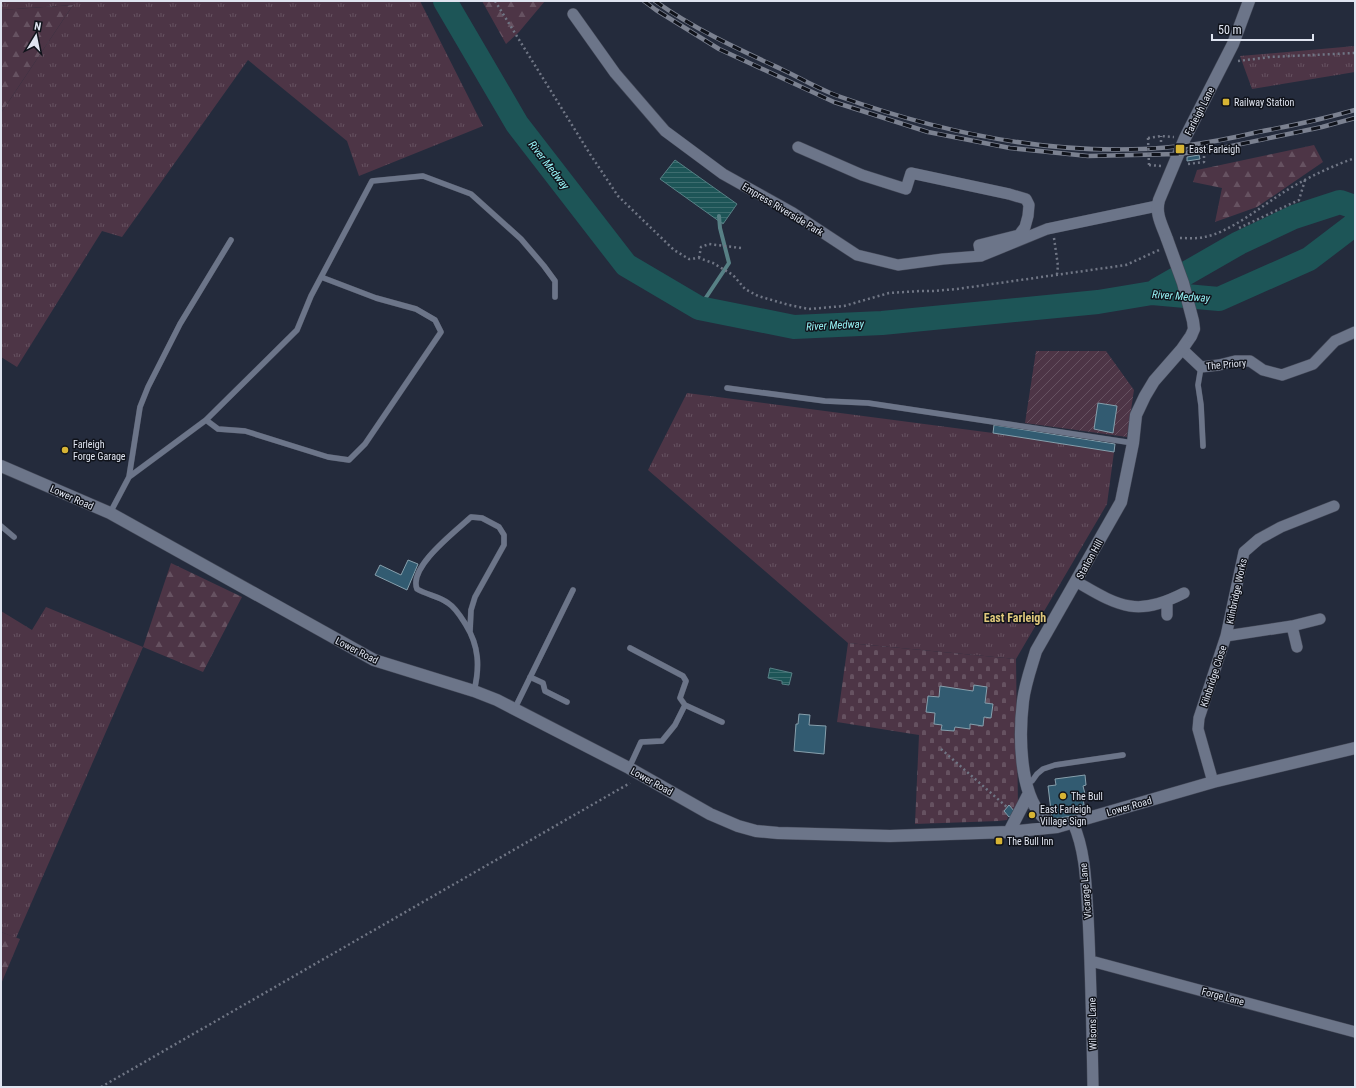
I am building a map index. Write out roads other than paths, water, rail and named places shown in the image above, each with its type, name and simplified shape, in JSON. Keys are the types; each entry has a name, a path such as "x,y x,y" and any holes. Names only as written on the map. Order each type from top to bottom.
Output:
{"main road":[{"name":"Farleigh Lane","path":"1157,206 1185,138 1233,44 1248,1"},
{"name":"Station Hill","path":"1057,827 1043,816 1027,788 1022,764 1021,746 1023,702 1028,675 1036,651 1077,582 1121,502 1133,443 1136,415 1145,396 1154,381 1182,349 1194,329 1183,283 1157,214 1157,206"},
{"name":"Lower Road","path":"1,466 110,513 374,660 474,691 515,708 629,768 710,814 738,826 756,831 890,836 1009,832 1057,827 1213,782 1355,748"},
{"path":"1009,832 1017,817 1027,788"}],"street":[{"name":"Empress Riverside Park","path":"573,14 615,74 665,131 723,174 793,213 857,255 898,266 942,259 981,256 1047,229 1157,206"},
{"path":"798,147 862,175 906,189 911,173 1026,199 1029,205 1028,216 1025,227 1019,235 979,245 981,256"},
{"name":"The Priory","path":"1182,349 1201,366 1235,361 1250,362 1263,370 1282,375 1313,364 1335,341 1355,332"},
{"name":"Kilnbridge Works","path":"1226,636 1244,552 1259,538 1280,527 1334,506"},
{"path":"1077,582 1107,598 1131,606 1149,605 1167,601 1184,593"},
{"path":"1167,601 1167,615"},
{"name":"Kilnbridge Close","path":"1213,782 1198,729 1199,718 1226,636 1292,626 1320,619"},
{"path":"1292,626 1297,647"},
{"name":"Vicarage Lane","path":"1073,823 1079,837 1085,872 1091,961"},
{"name":"Forge Lane","path":"1091,961 1355,1032"},
{"name":"Wilsons Lane","path":"1091,961 1093,1087"}],"lane":[{"path":"129,478 206,420 297,330 311,296 372,180 423,176 471,194 520,239 544,266 555,281 555,297"},
{"path":"110,513 129,478 140,407 148,387 180,324 231,240"},
{"path":"206,420 218,429 245,431 328,457 349,460 365,444 441,332 435,320 416,309 376,298 321,277"},
{"path":"1201,366 1198,385 1201,405 1203,446"},
{"path":"727,388 825,401 868,402 1133,443"},
{"path":"470,631 471,610 475,597 504,545 504,535 498,527 482,518 471,517 430,555 417,576 415,584 417,589 448,603 462,618 473,636 478,659 474,691"},
{"path":"1,526 14,537"},
{"path":"515,708 572,590"},
{"path":"630,648 683,676 686,681 680,698 685,705 722,722"},
{"path":"530,677 543,683 545,691 567,702"},
{"path":"629,768 641,742 662,741 675,725 685,705"},
{"path":"1027,788 1037,774 1043,769 1055,765 1124,755"}],"waterway":[{"name":"River Medway","path":"445,1 517,124 626,265 699,308 794,327 882,323 1098,302 1152,293 1219,299 1309,259 1355,224"},
{"name":"River Medway","path":"1157,290 1239,243 1294,217 1340,202 1355,207"},
{"path":"699,308 729,263 720,228 719,216"}],"railway":[{"path":"644,1 719,49 834,102 928,132 1010,148 1088,156 1178,154 1217,149 1322,127 1355,118"},
{"path":"655,1 685,21 716,38 838,96 921,122 1007,140 1051,146 1095,149 1138,149 1182,146 1295,125 1355,110"}],"place":[{"name":"Railway Station","path":"1226,102"},
{"name":"East Farleigh","path":"1180,149"},
{"name":"Farleigh Forge Garage","path":"65,450"},
{"name":"The Bull","path":"1063,796"},
{"name":"East Farleigh Village Sign","path":"1032,815"},
{"name":"The Bull Inn","path":"999,841"}],"district":[{"name":"East Farleigh","path":"1015,618"}]}
